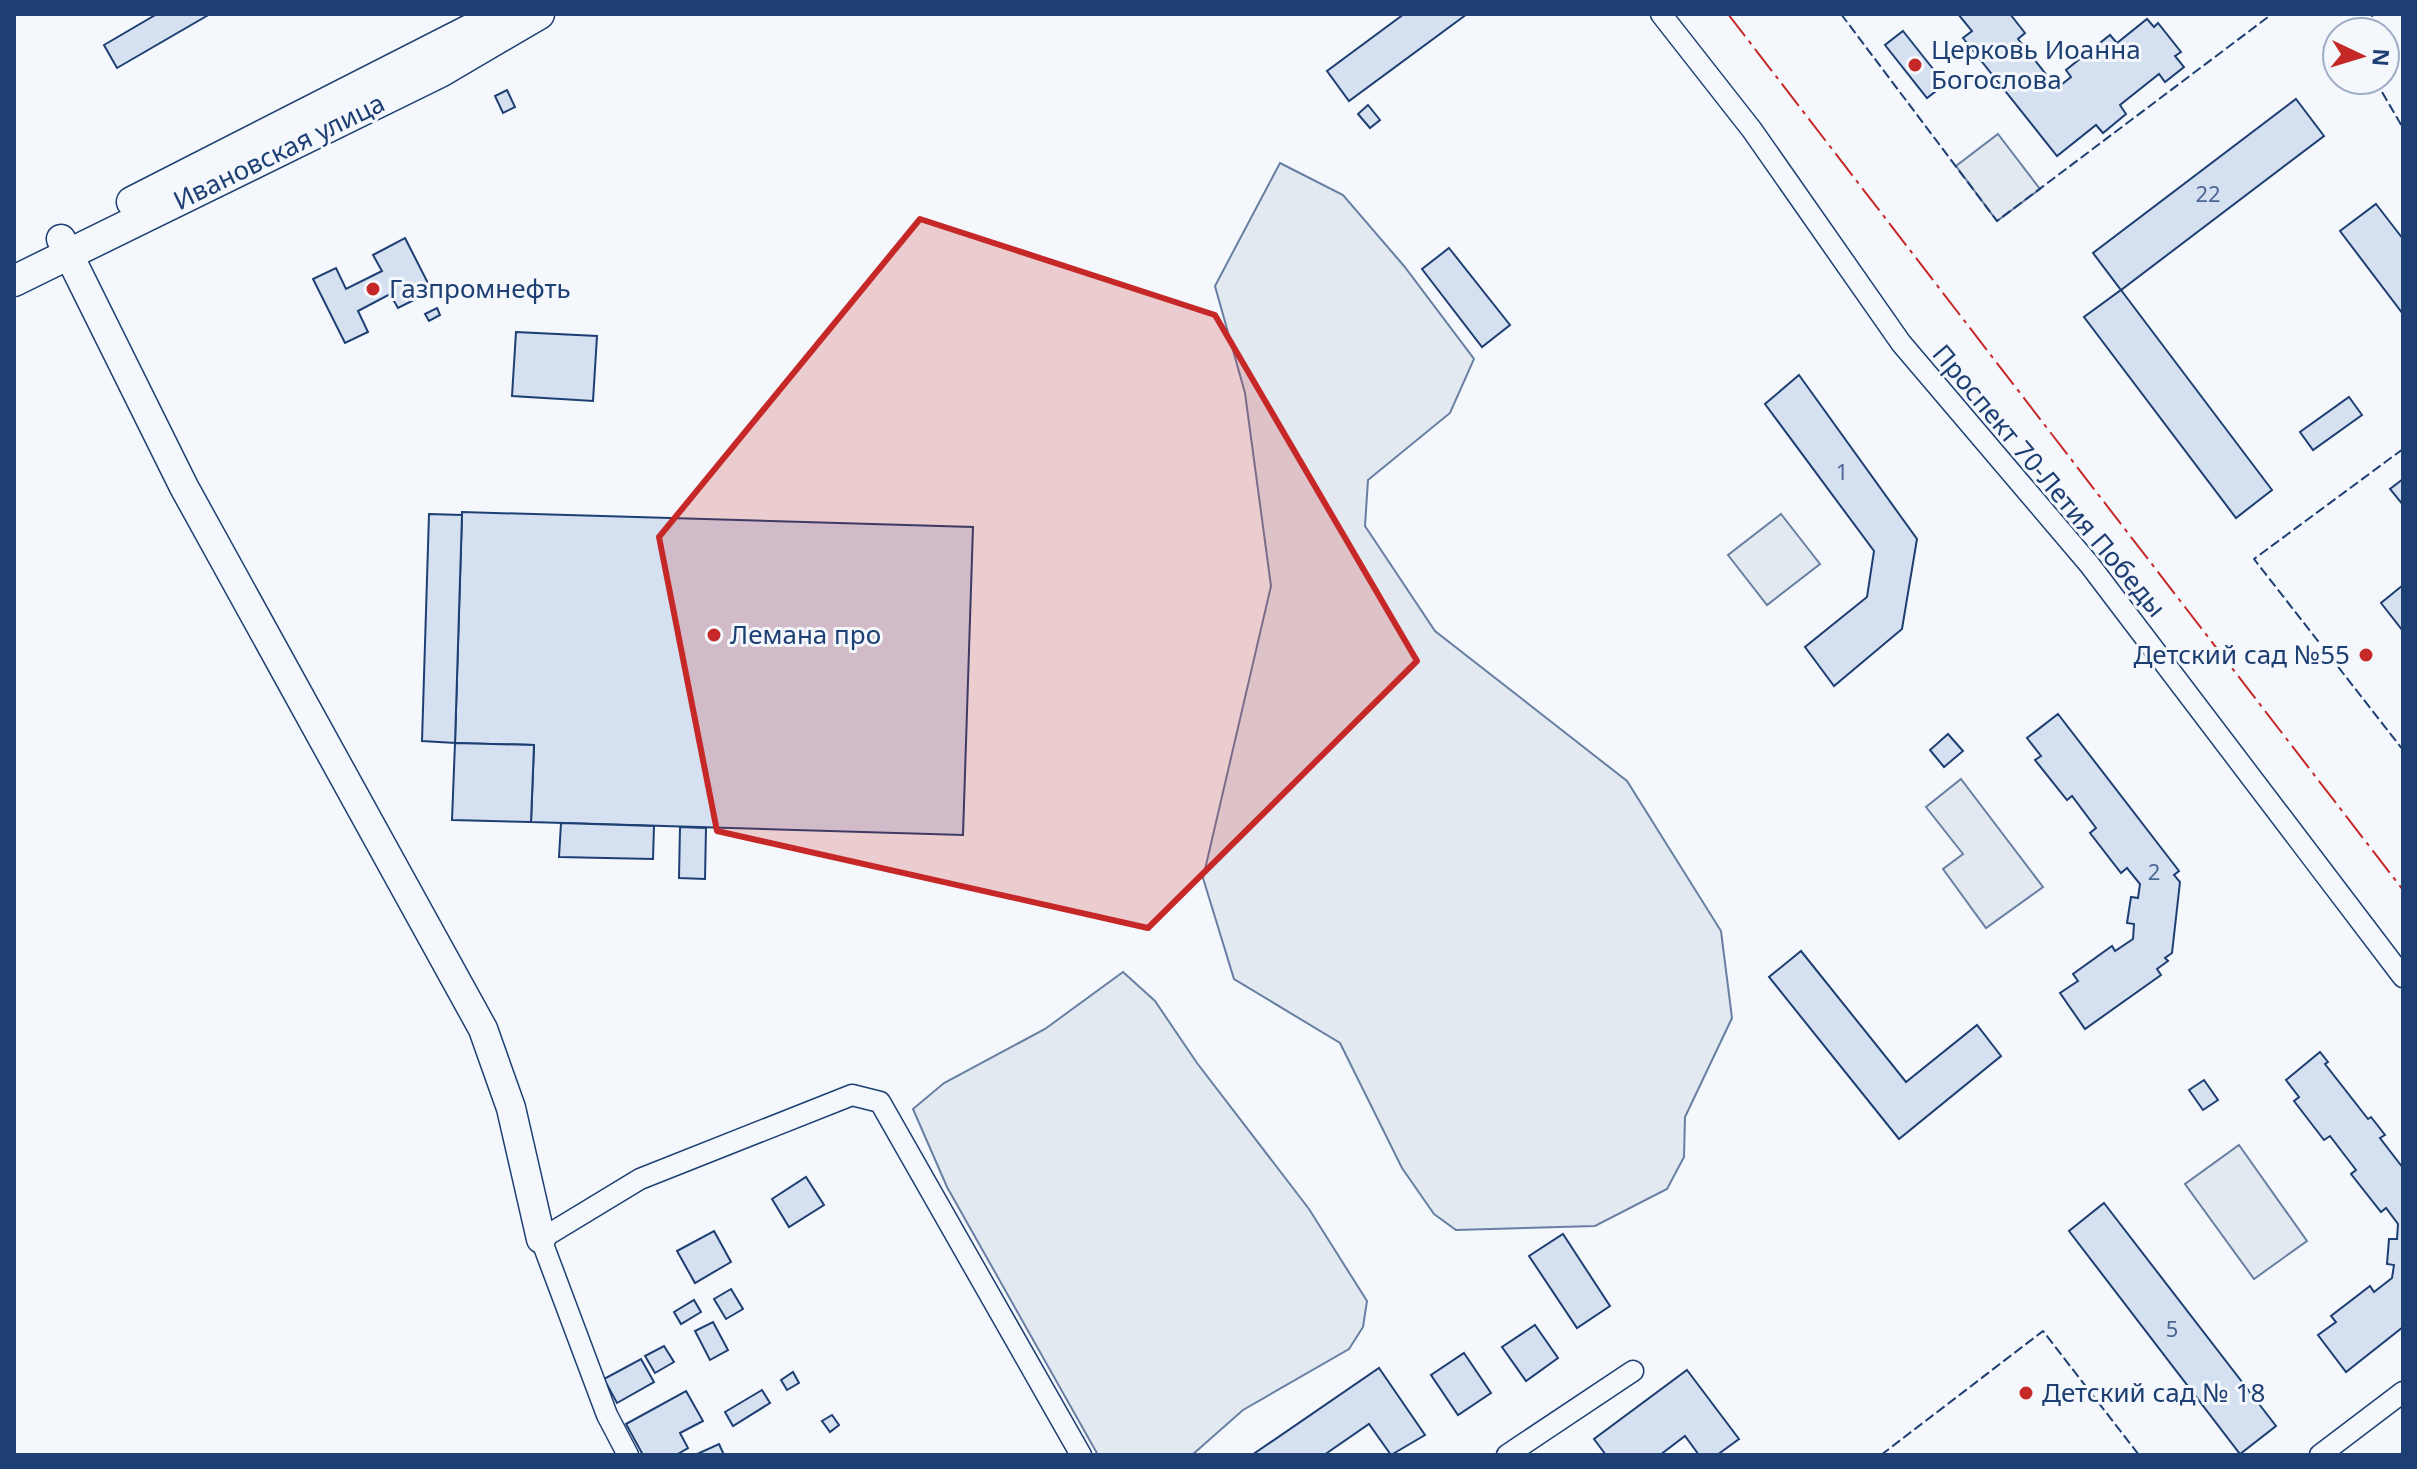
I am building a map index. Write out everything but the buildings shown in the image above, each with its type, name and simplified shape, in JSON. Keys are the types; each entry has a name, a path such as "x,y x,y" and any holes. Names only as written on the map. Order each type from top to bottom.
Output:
{"main road":[{"name":"Ивановская улица","path":"14,262 65,248 440,72 539,14"},
{"name":"Ивановская улица","path":"14,281 65,248 482,18"}],"street":[{"name":"Проспект 70-Летия Победы","path":"1661,14 1752,130 1901,343 2089,564 2403,977"},
{"path":"65,248 184,487 483,1029 511,1108 541,1239 607,1415 628,1455"},
{"path":"541,1239 640,1179 830,1102 852,1095 880,1102 1081,1455"},
{"path":"1507,1455 1633,1371"},
{"path":"2320,1455 2403,1392"}],"highlighted area":[{"path":"920,219 1215,315 1417,661 1148,928 717,831 659,537"}],"shaded area":[{"path":"1998,134 2040,189 1997,221 1956,166"},
{"path":"1280,163 1343,195 1404,266 1474,359 1450,413 1368,480 1365,526 1435,631 1627,781 1721,931 1732,1018 1685,1117 1684,1157 1667,1189 1595,1226 1456,1230 1434,1214 1402,1168 1340,1043 1234,979 1203,878 1271,586 1245,393 1215,286"},
{"path":"1781,514 1820,564 1767,605 1728,555"},
{"path":"1961,779 2043,887 1986,928 1943,869 1963,854 1926,807"},
{"path":"1123,972 1155,1001 1197,1063 1309,1209 1367,1301 1363,1327 1349,1349 1243,1410 1192,1455 1098,1455 947,1187 913,1109 944,1083 1045,1029"},
{"path":"2239,1145 2307,1241 2254,1279 2185,1184"}],"fence":[{"path":"1841,14 1997,221 2272,14"},
{"path":"2384,96 2403,128"},
{"path":"2403,449 2254,559 2403,750"},
{"path":"1881,1455 2043,1331 2139,1455"}],"power":[{"path":"1728,14 2403,890"}],"place":[{"name":"Церковь Иоанна Богослова","path":"1915,65"},
{"name":"Газпромнефть","path":"373,289"},
{"name":"Лемана про","path":"714,635"},
{"name":"Детский сад №55","path":"2366,655"},
{"name":"Детский сад № 18","path":"2026,1393"}]}
